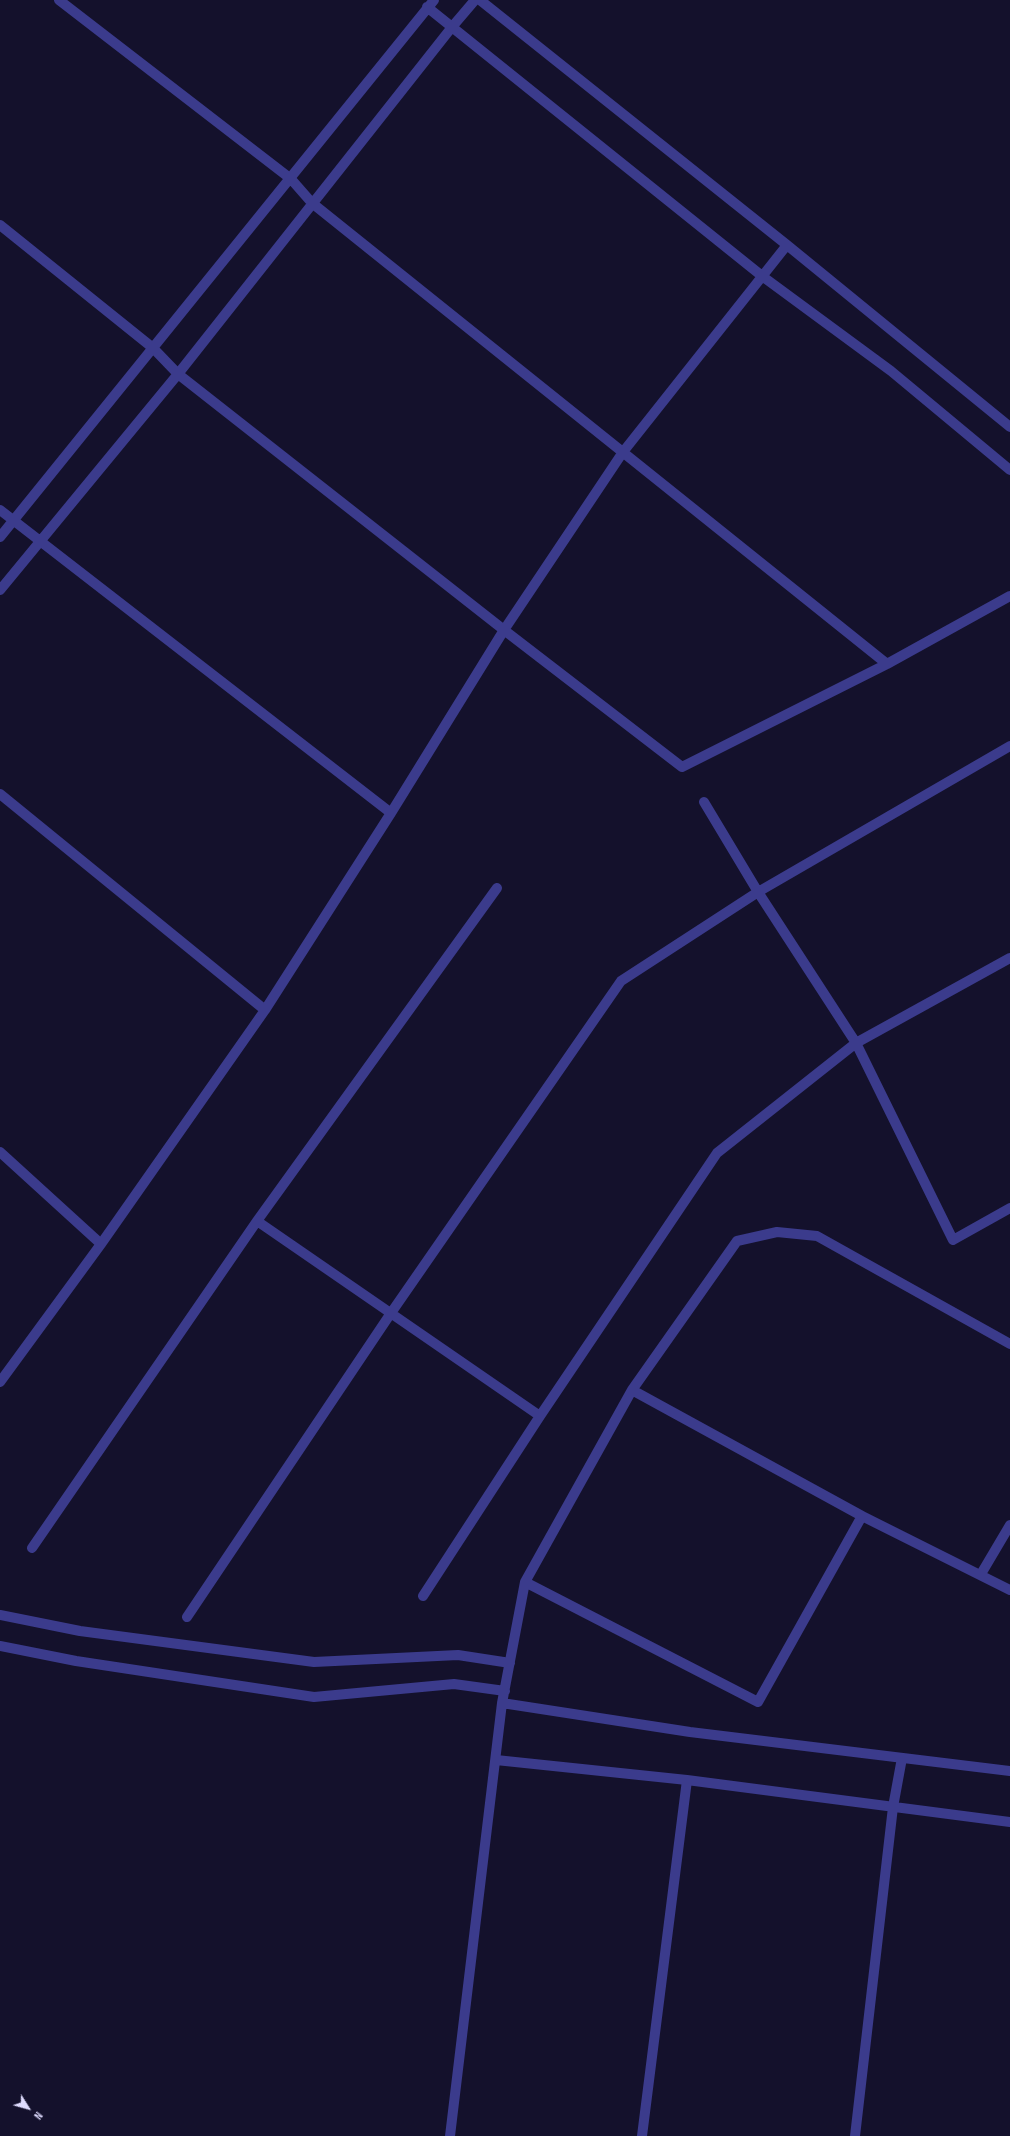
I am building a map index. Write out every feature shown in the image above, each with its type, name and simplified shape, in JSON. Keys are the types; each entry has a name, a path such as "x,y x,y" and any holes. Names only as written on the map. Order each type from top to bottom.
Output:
{"street":[{"path":"59,0 291,179 312,204 887,664"},
{"path":"0,590 178,374 452,27 475,0"},
{"path":"480,0 787,245 1010,427"},
{"path":"0,537 431,4 452,27 762,276 891,372 1010,470"},
{"path":"0,225 152,348 178,374 504,630 682,767 887,664 1010,596"},
{"path":"0,1382 101,1244 265,1010 391,812 504,630 623,452 787,245"},
{"path":"0,510 39,542 391,812"},
{"path":"187,1617 391,1313 621,982 758,892 1010,746"},
{"path":"0,794 265,1010"},
{"path":"704,802 758,892 856,1043 953,1240 1010,1208"},
{"path":"32,1548 257,1222 497,888"},
{"path":"423,1596 540,1416 718,1153 856,1043 1010,958"},
{"path":"0,1152 101,1244"},
{"path":"257,1222 540,1416"},
{"path":"450,2136 502,1703 525,1582 632,1390 737,1240 777,1232 816,1236 1010,1344"},
{"path":"632,1390 862,1516 981,1574 1010,1590"},
{"path":"525,1582 758,1702 862,1516"},
{"path":"981,1574 1010,1525"},
{"path":"0,1615 80,1631 314,1662 458,1655 510,1663"},
{"path":"0,1646 76,1661 314,1696 454,1684 504,1691"},
{"path":"502,1703 690,1732 1010,1771"},
{"path":"855,2136 893,1807 902,1758"},
{"path":"496,1760 687,1780 1010,1822"},
{"path":"642,2136 687,1780"}]}
